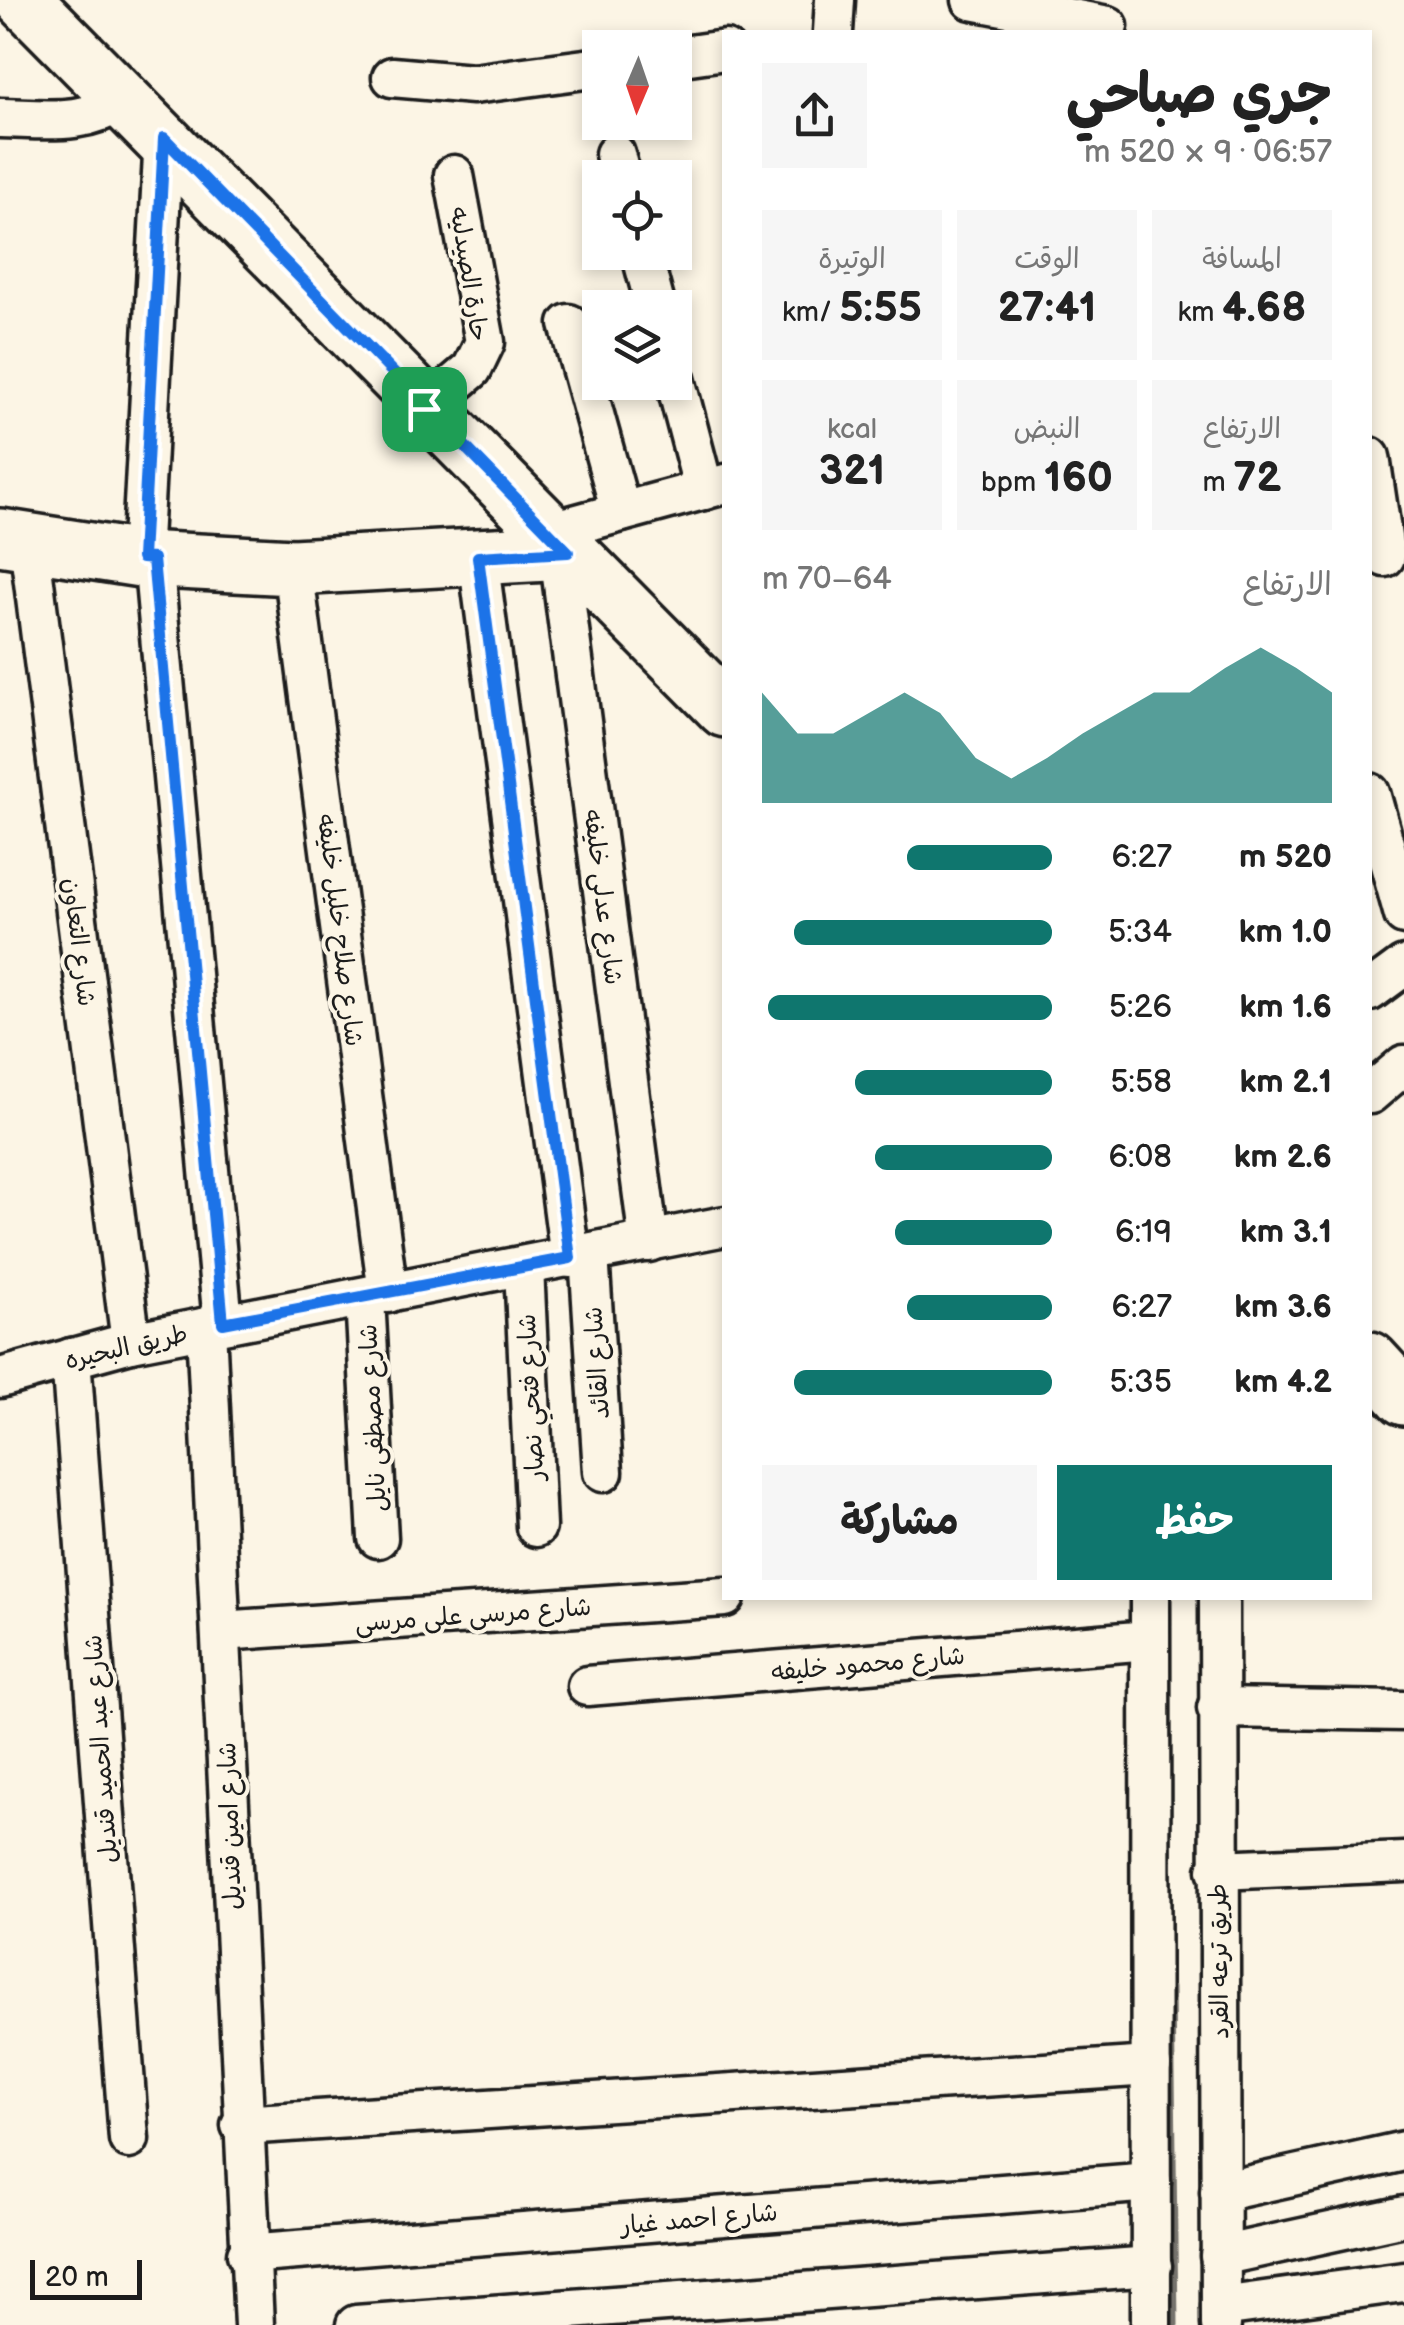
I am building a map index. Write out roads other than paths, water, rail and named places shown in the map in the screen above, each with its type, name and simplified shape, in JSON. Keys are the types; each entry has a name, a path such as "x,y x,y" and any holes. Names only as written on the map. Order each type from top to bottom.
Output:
{"street":[{"path":"24,0 164,138 558,546 722,706"},
{"path":"833,30 834,0"},
{"path":"972,0 1108,26"},
{"path":"692,55 722,50"},
{"path":"392,77 473,84 582,69"},
{"path":"0,118 70,120 100,115 125,99"},
{"name":"شارع امين قنديل","path":"164,138 147,559 214,1325 221,1631 247,2254 254,2325"},
{"name":"حارة الصيدليه","path":"424,409 472,369 485,342 454,175"},
{"path":"569,324 620,512"},
{"path":"15,540 147,559 293,567 478,557 558,546 620,512 715,487 682,400"},
{"path":"1372,469 1386,556"},
{"name":"شارع التعاون","path":"15,540 132,1342"},
{"name":"شارع عدلى خليفه","path":"558,546 649,1242"},
{"name":"شارع القائد","path":"478,557 580,1256 603,1472"},
{"name":"شارع صلاح خليل خليفه","path":"293,567 377,1296"},
{"path":"1372,800 1404,915"},
{"path":"1372,990 1404,966"},
{"path":"1372,1092 1404,1066"},
{"name":"طريق البحيره","path":"0,1378 132,1342 722,1227"},
{"name":"شارع فتحي نصار","path":"524,1267 536,1526"},
{"name":"شارع مصطفى نايل","path":"377,1296 378,1538"},
{"name":"شارع عبد الحميد قنديل","path":"72,1358 130,2139"},
{"path":"1372,1362 1404,1397"},
{"name":"شارع مرسى على مرسى","path":"221,1631 722,1596"},
{"path":"1150,1600 1151,2325"},
{"name":"طريق ترعه القرد","path":"1220,1600 1217,1870 1221,2316"},
{"name":"شارع محمود خليفه","path":"587,1686 1149,1640"},
{"path":"1217,1708 1404,1712"},
{"path":"1217,1870 1404,1862"},
{"path":"241,2124 1151,2066"},
{"path":"1220,2192 1404,2151"},
{"name":"شارع احمد غيار","path":"247,2254 1152,2182"},
{"path":"1220,2256 1404,2216"},
{"path":"356,2325 1152,2266"},
{"path":"1221,2316 1404,2282"}],"waterway":[{"path":"1169,1988 1173,2325"}]}
